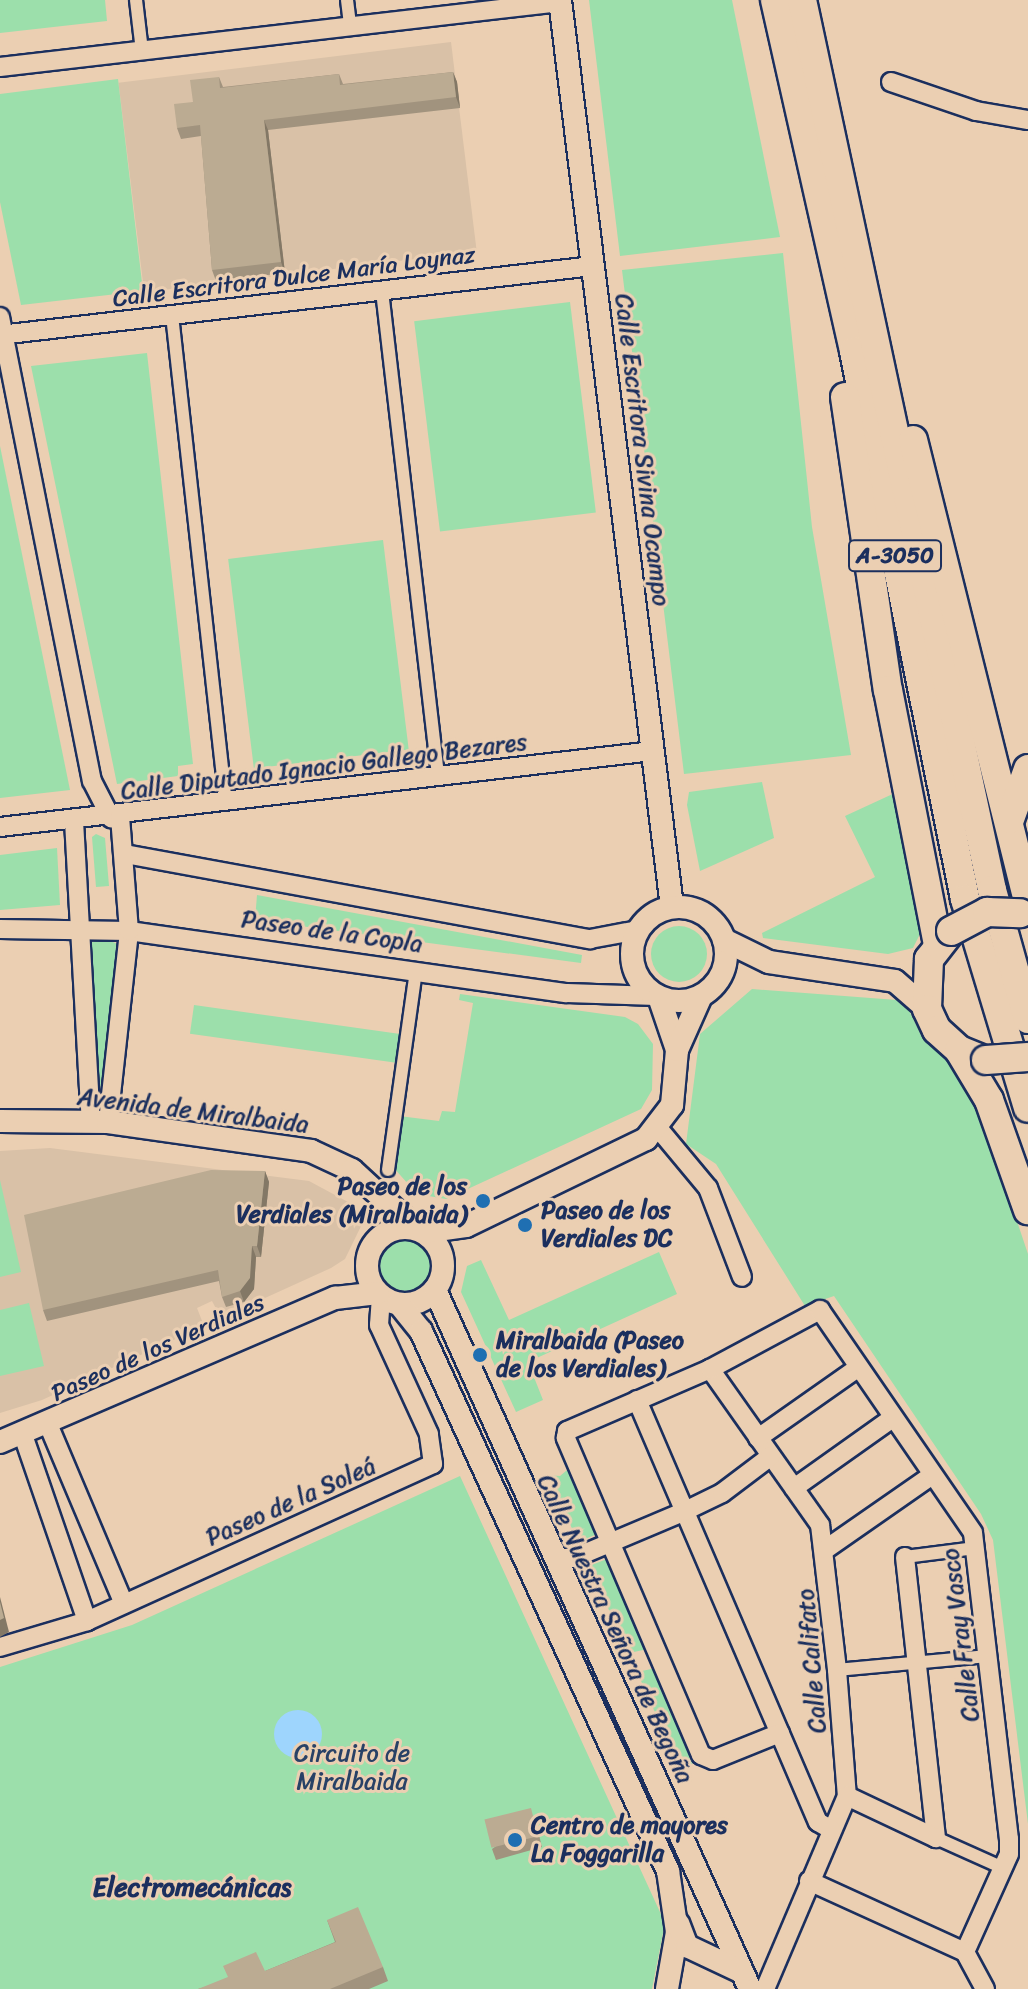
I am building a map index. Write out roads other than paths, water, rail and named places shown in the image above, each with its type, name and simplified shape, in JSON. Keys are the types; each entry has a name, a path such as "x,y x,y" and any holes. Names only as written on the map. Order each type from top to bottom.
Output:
{"main road":[{"name":"A-3050","path":"775,0 833,207 992,890 1028,1019"},
{"name":"A-3050","path":"802,0 854,351 965,899 1028,1108"},
{"path":"833,207 898,385 1010,827 1025,910 987,912 939,945"},
{"path":"833,207 888,690 939,945 927,1009 937,1030 959,1050 979,1078 1024,1192 1028,1210"},
{"path":"1010,827 1015,794 1028,769"},
{"path":"959,1050 986,1060 1028,1057"}],"street":[{"path":"136,0 142,51"},
{"path":"347,0 350,26"},
{"path":"0,67 559,1"},
{"name":"Calle Escritora Sivina Ocampo","path":"559,1 672,907"},
{"path":"891,82 976,111 1028,120"},
{"name":"Calle Escritora Dulce María Loynaz","path":"1,329 172,315 593,266"},
{"path":"382,291 438,775"},
{"path":"172,315 226,802"},
{"path":"1,329 92,781 115,817 125,854 129,931 100,1122"},
{"name":"Calle Diputado Ignacio Gallego Bezares","path":"0,827 115,817 653,751"},
{"path":"74,821 100,1122"},
{"path":"125,854 590,939 638,930"},
{"path":"677,1050 657,996 633,967 638,930 646,919 672,907 698,911 724,940 769,962 895,981 927,1009"},
{"name":"Paseo de la Copla","path":"0,929 129,931 567,993 657,996"},
{"path":"372,1248 395,1229 466,1226 628,1151 658,1128 672,1105 677,1050 701,996 718,980 724,968 724,940"},
{"path":"865,975 904,970 939,945"},
{"path":"718,980 769,962"},
{"path":"388,1170 416,970"},
{"path":"657,996 680,1001 701,996"},
{"name":"Avenida de Miralbaida","path":"0,1121 100,1122 311,1151 341,1163 420,1230"},
{"path":"658,1128 708,1188 742,1277"},
{"path":"370,1186 372,1248 367,1270 386,1298 421,1331 668,1871 682,1940 746,1981 771,1969"},
{"path":"386,1298 425,1299 435,1290 443,1256 466,1226"},
{"path":"420,1230 443,1256"},
{"name":"Paseo de los Verdiales","path":"335,1298 372,1248"},
{"name":"Calle Nuestra Señora de Begoña","path":"435,1290 746,1981"},
{"name":"Paseo de los Verdiales","path":"0,1442 23,1435 335,1298 386,1298"},
{"name":"Paseo de la Soleá","path":"0,1647 87,1621 433,1464 429,1434 379,1325 386,1298"},
{"name":"Calle Fray Vasco","path":"710,1369 820,1310 856,1369 973,1533 1009,1839 1003,1868 965,1952"},
{"path":"710,1369 637,1400 818,1822 832,1830"},
{"name":"Calle Califato","path":"710,1369 820,1525 826,1549 837,1670 847,1796 765,1989"},
{"path":"758,1438 856,1369"},
{"name":"Calle Nuestra Señora de Begoña","path":"637,1400 567,1431 610,1543 701,1755 713,1760 780,1733"},
{"path":"794,1488 891,1419"},
{"path":"48,1424 124,1604"},
{"path":"23,1435 87,1621"},
{"path":"554,1558 574,1558 685,1511 722,1493 771,1456"},
{"path":"826,1549 931,1476"},
{"path":"936,1838 905,1557 975,1548"},
{"path":"837,1670 987,1656"},
{"path":"847,1796 1003,1868"},
{"path":"809,1881 965,1952 985,1989"},
{"path":"667,1989 677,1918"},
{"path":"695,1951 712,1947 720,1926"}],"water":[{"path":"298,1710 307,1711 315,1717 321,1725 321,1743 315,1751 307,1757 298,1758 289,1757 281,1751 275,1743 274,1734 275,1725 281,1717 289,1711"}],"place":[{"name":"Paseo de los Verdiales (Miralbaida)","path":"483,1201"},
{"name":"Paseo de los Verdiales DC","path":"525,1225"},
{"name":"Miralbaida (Paseo de los Verdiales)","path":"480,1355"},
{"name":"Centro de mayores La Foggarilla","path":"515,1840"}],"district":[{"name":"Electromecánicas","path":"192,1888"}],"park label":[{"name":"Circuito de Miralbaida","path":"352,1768"}]}
